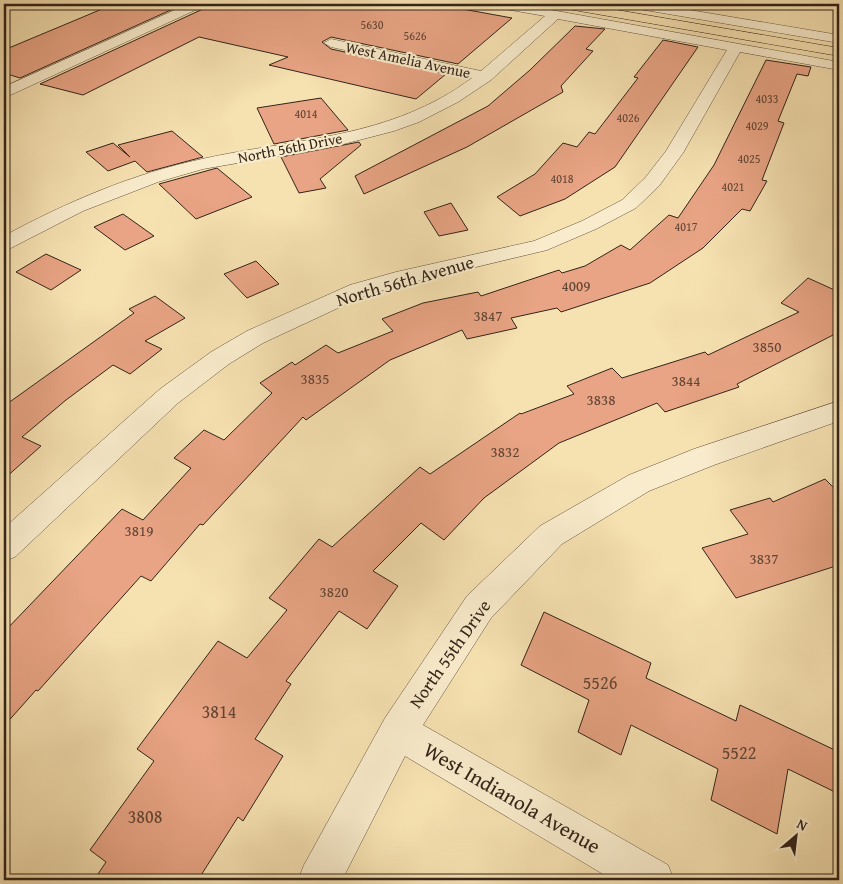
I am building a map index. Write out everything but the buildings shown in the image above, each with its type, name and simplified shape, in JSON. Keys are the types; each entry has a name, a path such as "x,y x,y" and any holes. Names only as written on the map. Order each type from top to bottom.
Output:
{"main road":[{"path":"558,9 716,31 839,52"}],"street":[{"path":"4,93 198,4"},
{"path":"499,4 558,9 736,47 839,66"},
{"path":"633,4 839,39"},
{"path":"716,31 734,4"},
{"name":"North 56th Drive","path":"4,244 35,226 115,190 160,175 201,165 346,138 412,119 464,92 486,77 558,9"},
{"name":"West Amelia Avenue","path":"331,43 486,77"},
{"name":"North 56th Avenue","path":"4,547 170,396 220,358 256,337 358,290 413,275 540,246 589,225 629,204 652,182 674,154 736,47"},
{"name":"North 55th Drive","path":"320,880 398,730 479,607 551,535 640,483 704,457 839,411"},
{"name":"West Indianola Avenue","path":"398,730 652,880"}]}
